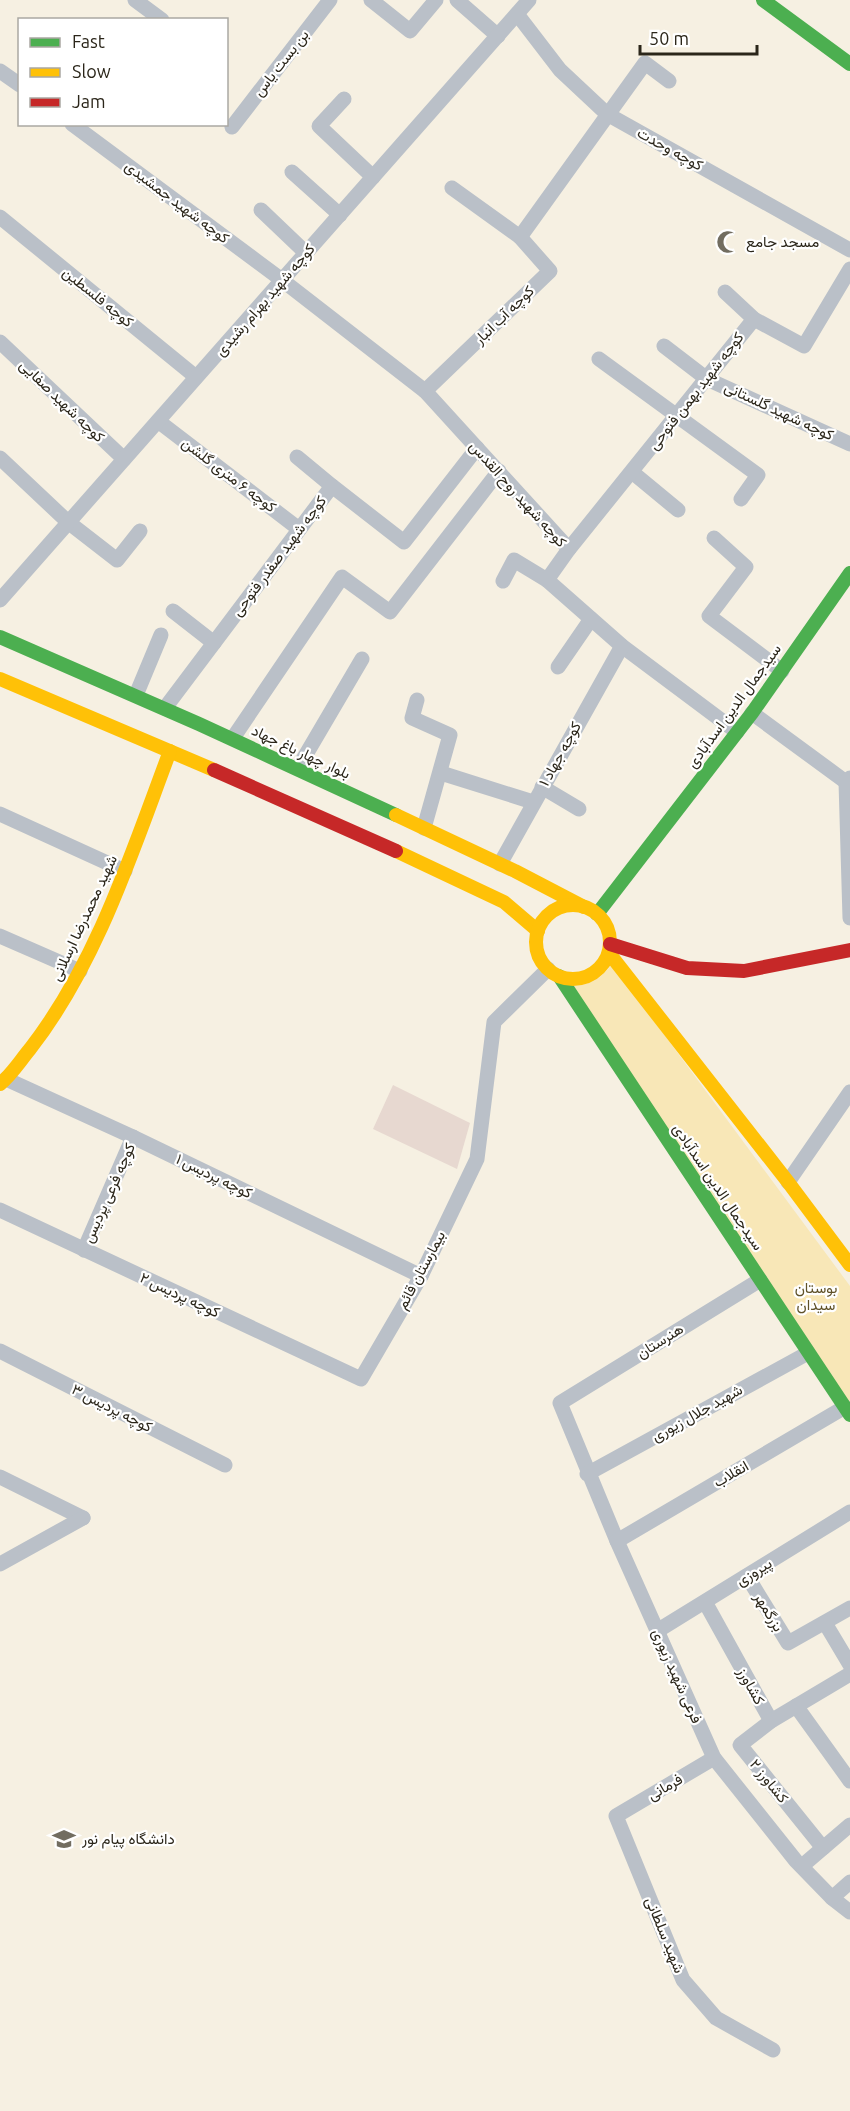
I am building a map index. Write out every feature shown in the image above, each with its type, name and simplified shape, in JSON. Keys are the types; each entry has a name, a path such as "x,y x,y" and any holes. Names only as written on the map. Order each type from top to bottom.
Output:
{"street":[{"path":"135,0 159,18"},
{"name":"بن بست یاس","path":"232,127 330,0"},
{"path":"371,0 410,31 436,0"},
{"path":"457,0 498,36"},
{"name":"کوچه شهید بهرام رشیدی","path":"0,599 529,0"},
{"path":"763,0 850,63"},
{"name":"کوچه وحدت","path":"517,14 560,70 607,114 850,250"},
{"path":"520,237 645,63 669,81"},
{"path":"0,71 18,84"},
{"path":"344,99 320,126 373,177"},
{"name":"کوچه شهید جمشیدی","path":"75,126 282,280"},
{"path":"292,172 340,215"},
{"name":"کوچه آب انبار","path":"425,390 550,271 520,237 452,188"},
{"path":"261,210 306,253"},
{"name":"کوچه فلسطین","path":"0,217 196,378"},
{"name":"کوچه شهید بهمن فتوحی","path":"569,549 754,319 804,346 850,269"},
{"name":"کوچه شهید روح القدس","path":"282,280 425,390 569,549 547,580"},
{"path":"725,292 754,319"},
{"name":"کوچه شهید صفایی","path":"0,342 124,459"},
{"name":"کوچه شهید گلستانی","path":"664,346 707,379 850,444"},
{"path":"599,359 758,475 741,499"},
{"name":"کوچه ۶ متری گلشن","path":"158,421 299,529"},
{"name":"کوچه شهید صفدر فتوحی","path":"165,708 332,486 404,542 477,448"},
{"path":"297,457 332,486"},
{"path":"0,458 68,522 117,560 140,531"},
{"path":"233,738 342,577 390,612 499,471"},
{"path":"632,472 678,510"},
{"path":"714,538 746,567 709,616 782,671"},
{"path":"503,581 514,560 547,580 622,646 737,732"},
{"name":"سیدجمال الدین اسدآبادی","path":"597,914 752,713 850,573"},
{"path":"174,610 214,643"},
{"path":"558,667 591,620"},
{"path":"136,695 161,635"},
{"name":"بلوار چهار باغ جهاد","path":"0,637 298,768 500,864 584,907"},
{"name":"کوچه جهاد ۱","path":"500,864 622,646"},
{"path":"298,768 362,659"},
{"path":"0,679 442,871 504,902 538,931"},
{"path":"417,700 412,718 450,735 424,828"},
{"path":"752,713 848,780 850,918"},
{"name":"شهید محمدرضا ارسلانی","path":"7,1077 50,1023 80,971 125,871 170,751"},
{"path":"441,773 533,802"},
{"path":"542,787 579,810"},
{"path":"0,814 125,871"},
{"path":"573,905 584,907 597,914 606,925 609,948 603,964 589,975 571,979 553,973 541,961 537,952 536,941 543,921 551,912 573,905"},
{"path":"0,936 80,971"},
{"path":"609,948 687,968 744,971 850,950"},
{"path":"609,948 850,1266"},
{"name":"سیدجمال الدین اسدآبادی","path":"553,973 848,1411"},
{"name":"بیمارستان قائم","path":"361,1379 421,1276 477,1159 494,1023 553,973"},
{"name":"کوچه پردیس ۱","path":"0,1061 7,1077 421,1276"},
{"path":"788,1182 845,1113 850,1092"},
{"name":"کوچه فرعی پردیس","path":"84,1250 134,1137"},
{"name":"کوچه پردیس ۲","path":"0,1210 361,1379"},
{"name":"هنرستان","path":"560,1403 760,1280"},
{"name":"کوچه پردیس ۳","path":"0,1350 225,1465"},
{"name":"شهید جلال زیوری","path":"588,1473 808,1353"},
{"name":"فرعی شهید زیوری","path":"560,1403 617,1541 714,1758 801,1866 832,1898 850,1912"},
{"name":"انقلاب","path":"617,1541 848,1411"},
{"path":"0,1477 83,1518 0,1564"},
{"name":"پیروزی","path":"657,1631 850,1512"},
{"name":"بزرگمهر","path":"747,1576 788,1643 825,1623"},
{"name":"کشاورز","path":"705,1602 771,1721 850,1674"},
{"path":"850,1608 825,1623 850,1665"},
{"path":"796,1706 850,1781"},
{"name":"کشاورز ۲","path":"771,1721 740,1745 823,1848"},
{"name":"فرمانی","path":"616,1816 714,1758"},
{"name":"شهید سلطانی","path":"616,1816 683,1980 716,2018 773,2050"},
{"path":"801,1866 850,1825"},
{"path":"832,1898 850,1882"}],"green space":[{"name":"بوستان سیدان","path":"612,964 850,1286 850,1409 569,985 582,985 593,981"}],"building":[{"path":"393,1085 470,1123 457,1169 373,1129"}],"traffic: fast":[{"path":"763,0 850,64"},
{"path":"597,914 752,713 850,573"},
{"path":"0,637 199,724 396,815"},
{"path":"559,976 850,1415"}],"traffic: slow":[{"path":"0,679 214,770"},
{"path":"0,1084 16,1067 54,1016 94,944 127,867 170,751"},
{"path":"396,815 515,871 584,907"},
{"path":"396,851 504,902 538,931"},
{"path":"573,905 587,908 599,916 607,928 610,942 607,956 599,968 587,976 573,979 559,976 547,968 539,956 536,942 539,928 547,916 559,908 573,905"},
{"path":"609,953 850,1265"}],"traffic: jam":[{"path":"214,770 396,851"},
{"path":"610,944 687,968 744,971 850,950"}],"place":[{"name":"مسجد جامع","path":"728,242"},
{"name":"دانشگاه پیام نور","path":"64,1839"}]}
